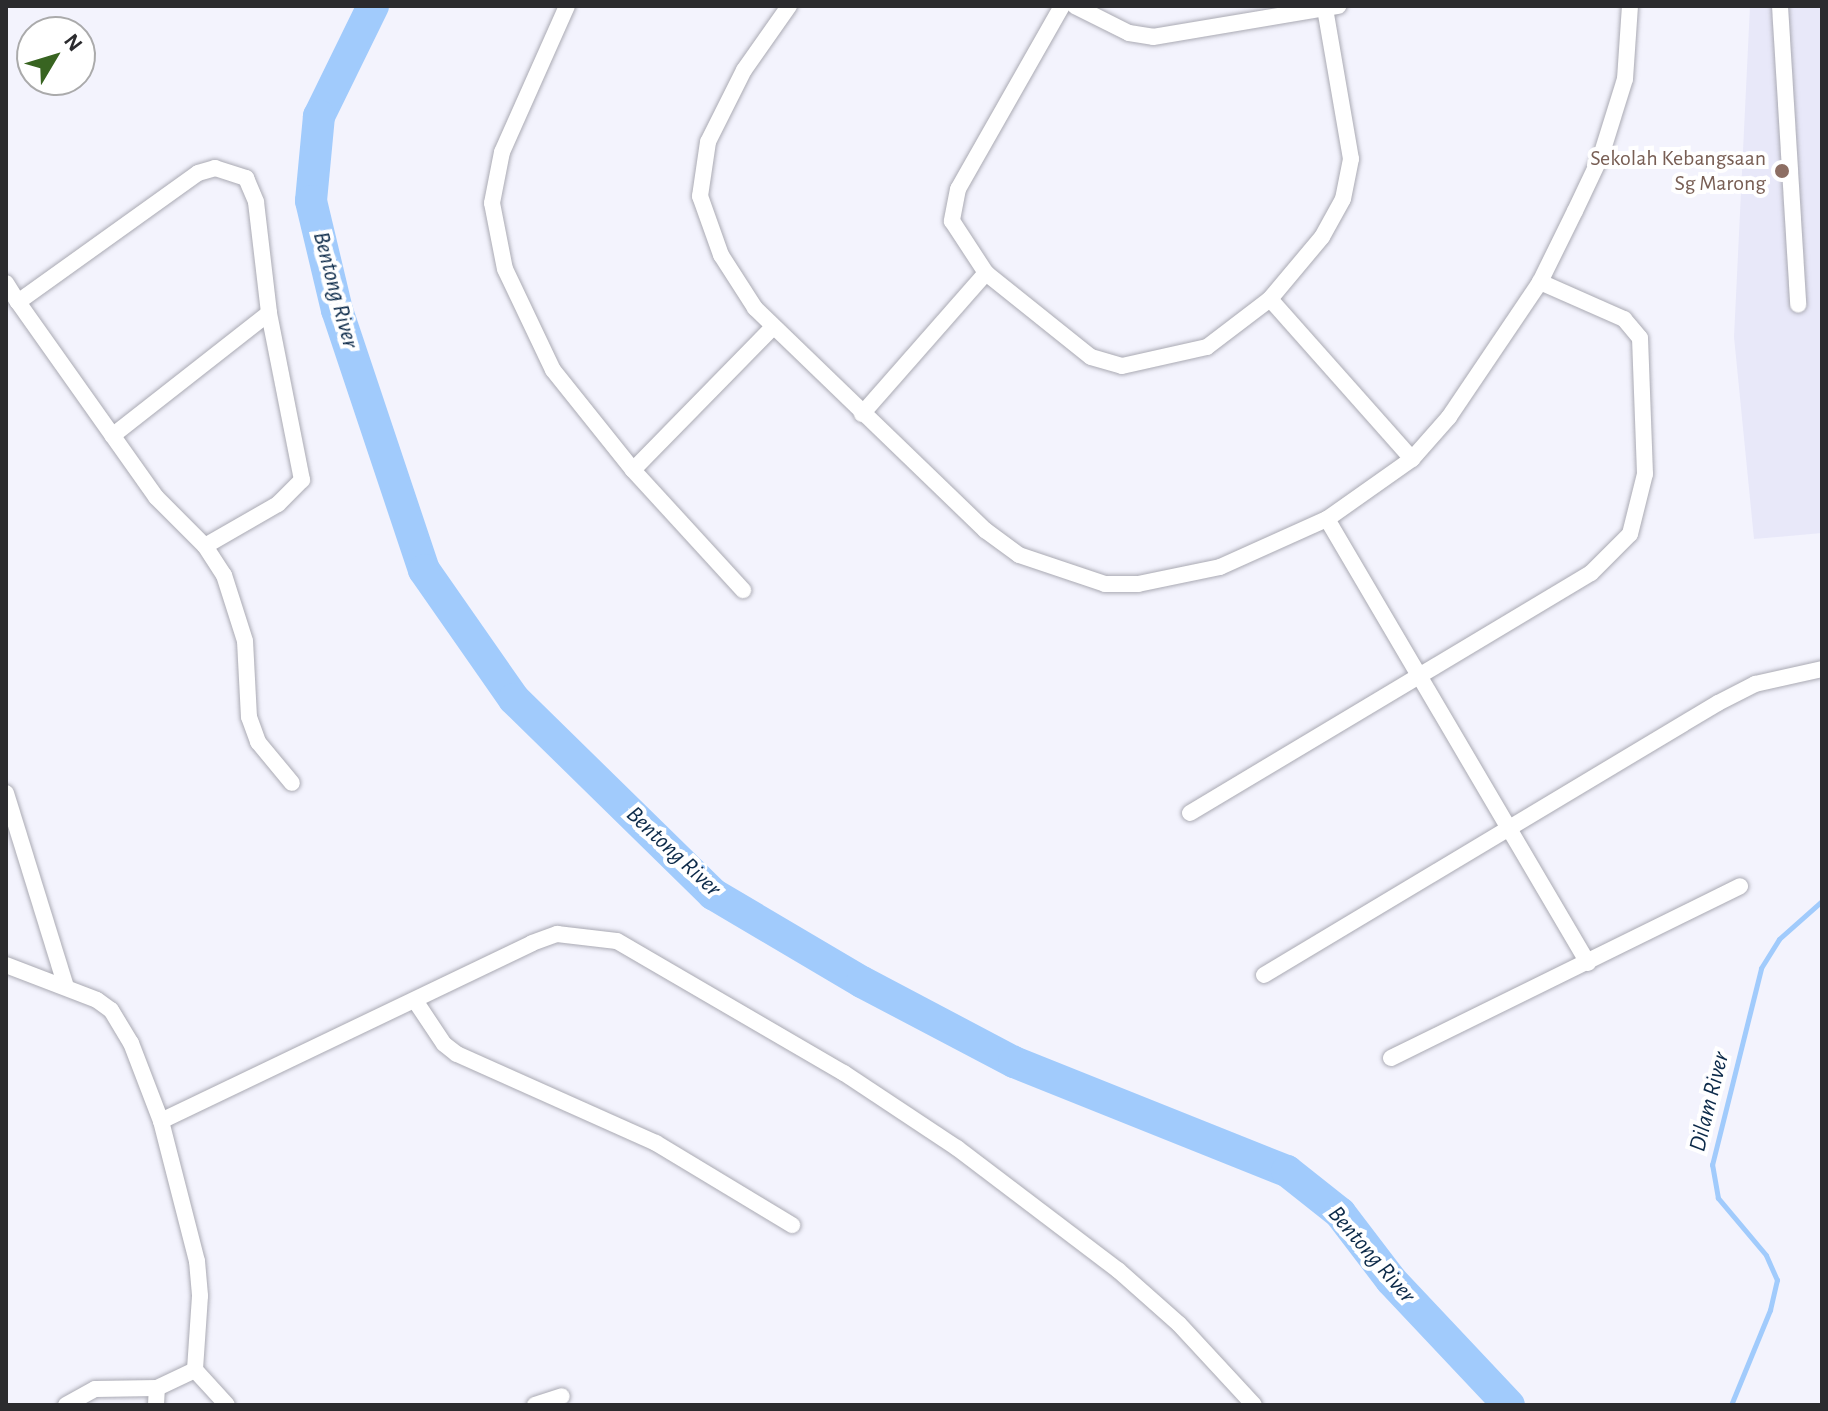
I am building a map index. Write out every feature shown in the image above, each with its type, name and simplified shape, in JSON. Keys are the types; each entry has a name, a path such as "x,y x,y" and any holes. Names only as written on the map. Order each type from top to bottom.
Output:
{"street":[{"path":"567,6 502,152 492,203 505,269 553,370 633,470 743,590"},
{"path":"789,6 721,110 701,173 705,220 721,255 773,327 1001,544 1055,570 1105,584 1153,581 1220,567 1327,519 1412,459 1449,417 1540,282 1601,156 1625,79 1630,6"},
{"path":"1062,6 953,203 958,236 986,273 1091,357 1122,366 1207,347 1270,299 1322,237 1349,178 1351,159 1332,7 1153,37 1129,33 1075,6"},
{"path":"1780,6 1798,304"},
{"path":"18,302 180,184 215,168 237,172 252,187 270,290 269,313 302,480 278,504 205,546"},
{"path":"862,414 986,273"},
{"path":"1190,813 1420,679 1605,563 1630,534 1638,514 1646,446 1640,338 1624,319 1540,282"},
{"path":"6,283 156,497 205,546 224,575 245,641 249,717 258,742 292,783"},
{"path":"1270,299 1412,459"},
{"path":"112,436 269,313"},
{"path":"633,470 773,327"},
{"path":"1327,519 1588,963"},
{"path":"1264,975 1730,697 1785,675 1822,669"},
{"path":"6,793 65,984"},
{"path":"1391,1058 1740,886"},
{"path":"161,1121 557,934 595,936 646,955 957,1148 1118,1270 1179,1324 1254,1405"},
{"path":"6,965 65,984 115,1017 142,1066 161,1121 200,1279 195,1370 227,1405"},
{"path":"416,1002 444,1044 457,1054 656,1143 792,1225"},
{"path":"66,1405 95,1389 156,1397 195,1370"},
{"path":"535,1405 562,1396"}],"shaded area":[{"name":"Sekolah Kebangsaan Sg Marong","path":"1750,6 1822,6 1822,533 1754,539 1734,337"}],"waterway":[{"name":"Bentong River","path":"373,6 319,116 311,201 337,310 424,570 514,699 713,894 862,982 1014,1062 1287,1171 1340,1213 1391,1280 1509,1405"},
{"name":"Dilam River","path":"1731,1405 1770,1310 1777,1280 1766,1255 1718,1198 1712,1165 1761,968 1779,939 1822,901"}],"place":[{"name":"Sekolah Kebangsaan Sg Marong","path":"1782,171"}]}
